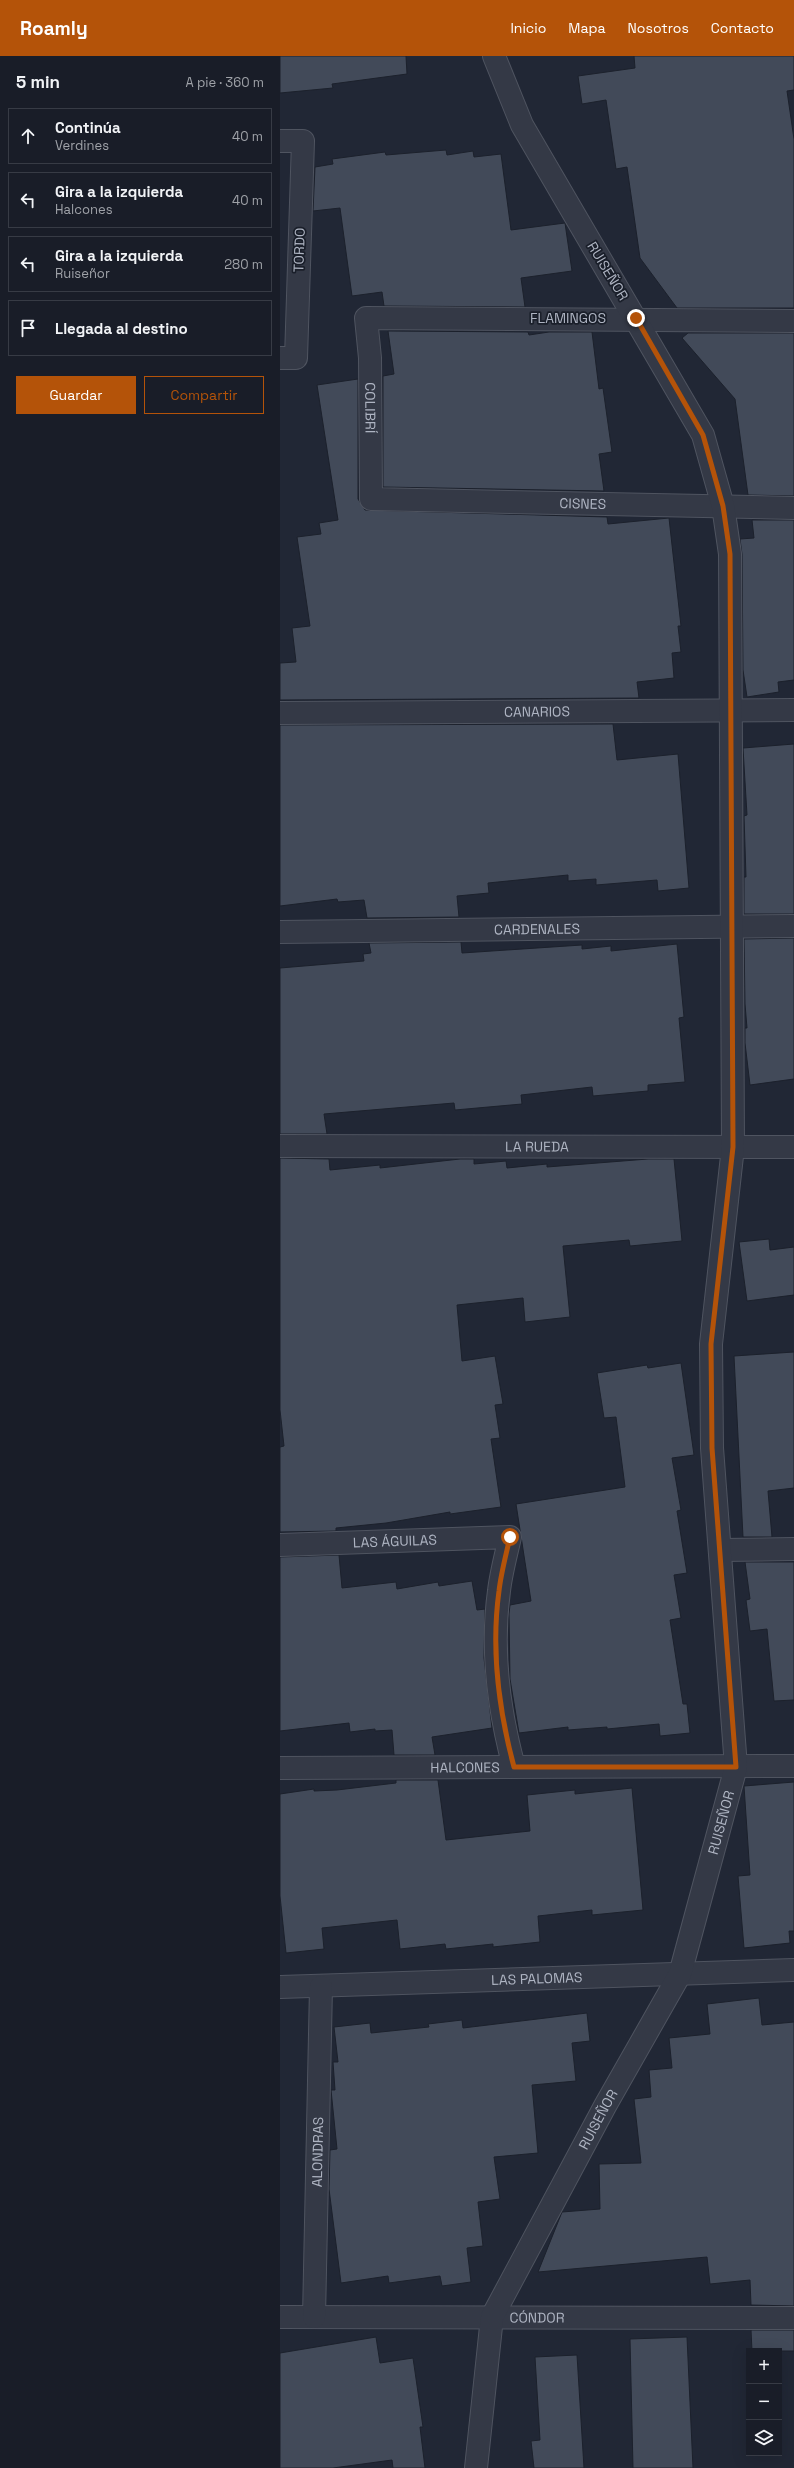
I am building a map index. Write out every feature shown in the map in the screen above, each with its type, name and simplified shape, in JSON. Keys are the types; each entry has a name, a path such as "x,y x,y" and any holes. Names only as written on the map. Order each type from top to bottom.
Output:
{"street":[{"name":"RUISEÑOR","path":"476,2468 492,2317 605,2106 680,1974 736,1767 721,1550 712,1448 711,1344 733,1147 729,711 730,554 723,506 703,435 522,125 494,56"},
{"name":"TORDO","path":"280,142 303,141 288,358"},
{"name":"FLAMINGOS","path":"366,318 636,318 794,321"},
{"name":"COLIBRÍ","path":"366,318 370,358 371,499"},
{"name":"CISNES","path":"371,499 794,508"},
{"name":"CANARIOS","path":"280,713 794,710"},
{"name":"CARDENALES","path":"280,932 794,926"},
{"name":"LA RUEDA","path":"280,1146 794,1147"},
{"name":"LAS ÁGUILAS","path":"280,1545 510,1537 498,1591 496,1649 504,1726 514,1767"},
{"path":"721,1550 794,1549"},
{"name":"HALCONES","path":"280,1768 794,1766"},
{"name":"LAS PALOMAS","path":"280,1987 321,1987 794,1970"},
{"name":"ALONDRAS","path":"314,2317 321,1987"},
{"name":"CÓNDOR","path":"280,2317 794,2318"}],"building":[{"path":"280,56 406,56 407,74 332,84 333,88 280,93"},
{"path":"634,56 794,56 794,90 787,91 794,139 794,308 677,308 640,258 627,167 616,169 606,100 582,104 578,76 635,68"},
{"path":"446,150 447,155 473,151 474,157 501,154 511,230 565,223 572,271 521,278 525,307 384,306 382,292 352,296 340,208 313,211 315,167 333,164 332,159 385,152 386,155"},
{"path":"388,331 528,332 529,335 549,332 592,332 599,389 603,388 612,452 599,454 604,491 383,487 383,376 394,374"},
{"path":"688,333 794,333 794,496 748,495 735,399 682,338"},
{"path":"358,379 358,499 365,510 607,517 608,524 669,518 681,626 678,626 681,652 672,653 674,678 637,682 639,698 280,700 280,663 296,662 292,628 310,626 297,537 321,534 319,523 338,520 317,385"},
{"path":"752,520 794,520 794,680 778,682 779,692 747,697 743,670 742,554 740,539 754,538"},
{"path":"613,724 617,760 678,754 689,888 658,891 657,880 596,885 596,879 568,881 568,875 488,883 489,893 457,896 459,917 367,918 364,900 338,902 337,899 280,906 280,725"},
{"path":"794,744 794,914 744,914 744,877 746,877 744,816 747,815 743,748"},
{"path":"794,938 794,1079 750,1085 745,1043 745,1028 747,1028 744,939"},
{"path":"461,942 462,953 582,945 582,949 611,946 611,951 677,944 684,1017 679,1018 685,1082 648,1085 648,1091 593,1096 592,1087 521,1095 522,1104 455,1110 454,1103 324,1114 327,1134 280,1134 280,968 364,961 363,954 371,953 369,943"},
{"path":"280,1158 329,1159 330,1170 380,1165 380,1168 460,1159 474,1159 474,1164 506,1161 507,1168 547,1164 547,1167 648,1159 674,1159 682,1241 630,1246 629,1240 563,1246 570,1317 525,1322 523,1298 457,1305 462,1361 495,1356 503,1404 495,1405 500,1438 491,1439 501,1507 450,1514 450,1512 386,1523 336,1528 336,1531 280,1532 280,1447 284,1446 280,1410"},
{"path":"769,1239 770,1250 794,1247 794,1295 747,1301 739,1242"},
{"path":"794,1352 794,1488 768,1491 772,1537 743,1537 734,1356"},
{"path":"681,1363 694,1455 672,1458 681,1510 677,1511 687,1573 674,1575 681,1618 670,1620 683,1704 687,1704 690,1733 660,1736 659,1724 607,1729 607,1727 568,1730 568,1727 519,1733 510,1679 509,1614 510,1605 531,1601 516,1504 625,1487 616,1417 604,1418 597,1373 647,1365 648,1368"},
{"path":"339,1555 342,1588 396,1582 397,1589 438,1582 439,1586 472,1581 477,1610 485,1609 484,1658 492,1728 432,1737 435,1755 394,1755 392,1730 375,1731 375,1729 350,1732 349,1723 280,1731 280,1557"},
{"path":"745,1562 794,1562 794,1700 774,1701 767,1629 750,1631 746,1600 750,1599"},
{"path":"396,1780 438,1780 446,1840 530,1831 527,1795 575,1790 575,1794 632,1788 643,1910 592,1915 592,1910 538,1916 540,1942 493,1947 493,1944 446,1949 445,1944 400,1949 397,1920 322,1928 324,1949 286,1953 280,1896 280,1794 314,1789 314,1791 337,1790 396,1783"},
{"path":"794,1782 794,1931 789,1931 790,1943 744,1948 738,1876 750,1875 744,1786"},
{"path":"759,1998 762,2025 794,2022 794,2306 751,2305 750,2280 710,2284 707,2257 538,2272 562,2212 600,2209 599,2164 641,2163 634,2099 651,2097 649,2070 672,2068 669,2038 710,2034 707,2004"},
{"path":"587,2013 590,2041 572,2043 576,2081 532,2085 538,2153 494,2157 500,2199 478,2202 483,2246 467,2248 471,2282 442,2286 440,2276 389,2283 388,2276 341,2283 329,2189 330,2150 337,2149 331,2090 335,2090 333,2062 338,2062 334,2027 370,2023 371,2033 429,2027 428,2024 462,2020 463,2028"},
{"path":"751,2330 794,2330 794,2351 782,2351 782,2348 752,2348"},
{"path":"376,2337 380,2363 413,2358 423,2427 420,2427 425,2468 393,2468 392,2460 333,2468 280,2468 280,2353"},
{"path":"687,2337 693,2468 633,2468 630,2339"},
{"path":"577,2355 584,2468 534,2468 531,2441 540,2440 535,2357"}],"route":[{"path":"510,1537 498,1591 496,1649 504,1726 514,1767 736,1767 721,1550 712,1448 711,1344 733,1147 729,711 730,554 723,506 703,435 636,318"}]}
